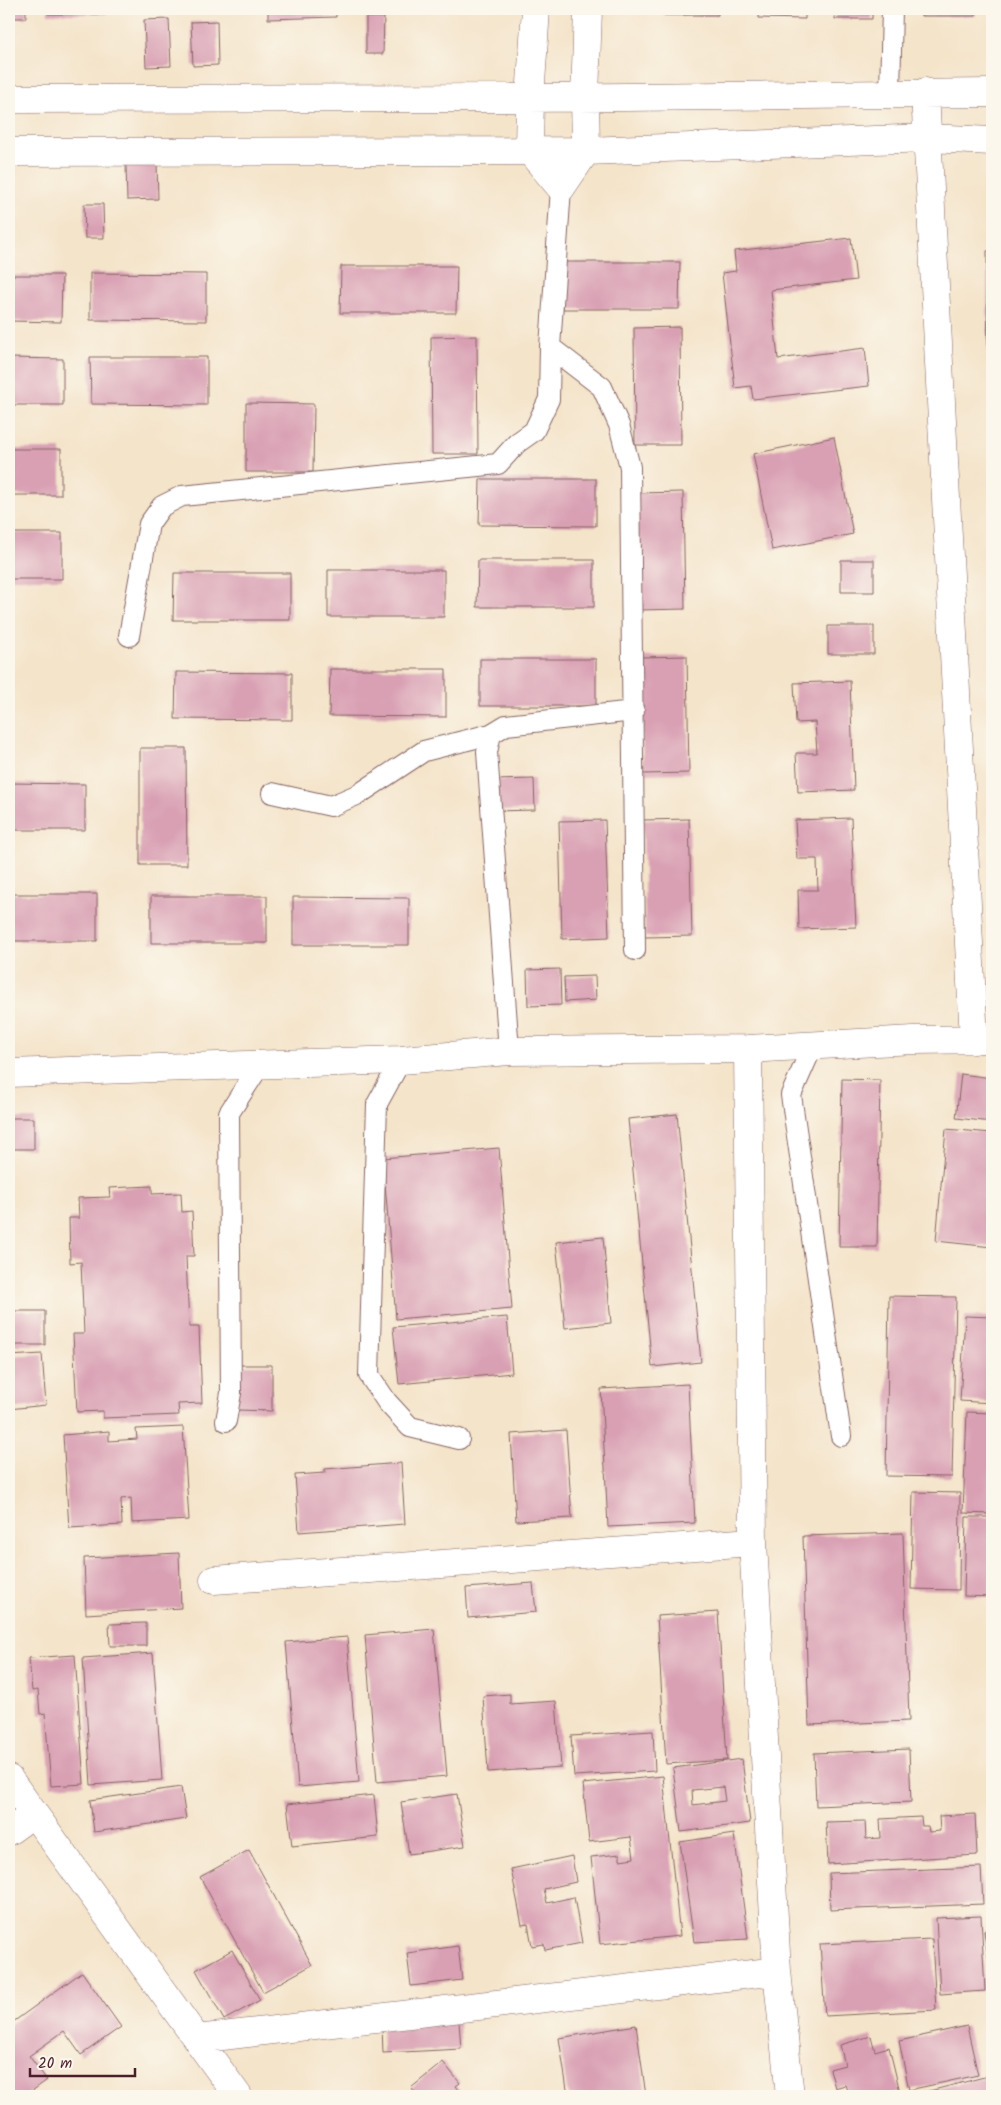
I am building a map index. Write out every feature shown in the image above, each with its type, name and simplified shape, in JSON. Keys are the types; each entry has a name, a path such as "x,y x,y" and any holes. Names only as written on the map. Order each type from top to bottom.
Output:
{"street":[{"path":"536,9 530,98 529,150 562,188 586,151 584,97 588,9"},
{"path":"9,99 530,98 890,92 992,93"},
{"path":"9,1073 401,1060 509,1051 748,1049 983,1039 925,92"},
{"path":"9,152 586,151 928,138 992,142"},
{"path":"748,1049 753,1542 778,1971 790,2096"},
{"path":"214,1580 753,1542"},
{"path":"9,1779 238,2096"},
{"path":"9,1831 34,1813"},
{"path":"197,2039 778,1971"}],"lane":[{"path":"890,92 892,9"},
{"path":"129,636 149,524 162,506 182,496 498,464 517,443 534,432 549,399 550,347 562,188"},
{"path":"550,347 602,387 619,425 630,467 635,950"},
{"path":"272,793 330,806 358,794 424,752 491,734 506,725 634,711"},
{"path":"491,734 486,752 509,1051"},
{"path":"813,1045 791,1095 841,1436"},
{"path":"401,1060 377,1104 369,1375 387,1402 410,1427 459,1439"},
{"path":"226,1421 231,1383 229,1113 260,1065"}],"building":[{"path":"9,9 26,9 26,18 9,18"},
{"path":"48,9 107,9 107,14 48,14"},
{"path":"268,9 336,9 336,17 268,19"},
{"path":"664,9 718,9 718,15 664,15"},
{"path":"759,9 805,9 805,19 759,18"},
{"path":"835,9 872,9 872,19 835,19"},
{"path":"921,9 976,9 976,16 921,16"},
{"path":"366,17 384,17 383,54 366,54"},
{"path":"169,19 171,66 146,67 144,20"},
{"path":"217,21 218,65 193,66 191,22"},
{"path":"157,164 158,199 127,200 126,165"},
{"path":"84,204 103,204 104,238 85,238"},
{"path":"851,238 856,280 771,290 778,359 865,348 869,386 753,399 751,386 735,388 722,273 736,271 734,251"},
{"path":"992,250 992,368 988,368 987,251"},
{"path":"564,262 680,262 679,309 563,309"},
{"path":"341,266 457,266 456,313 340,313"},
{"path":"90,273 206,274 206,321 90,320"},
{"path":"9,275 62,275 61,322 9,321"},
{"path":"680,327 681,445 635,445 634,328"},
{"path":"477,336 478,454 432,454 431,337"},
{"path":"90,357 207,357 207,405 91,404"},
{"path":"9,358 63,359 63,405 9,405"},
{"path":"246,403 314,404 313,472 246,472"},
{"path":"989,416 992,416 992,505 991,505"},
{"path":"834,437 853,534 772,550 753,454"},
{"path":"9,449 61,449 61,495 9,495"},
{"path":"480,479 596,479 596,526 479,525"},
{"path":"683,492 685,609 638,610 636,493"},
{"path":"9,533 62,533 62,579 9,579"},
{"path":"478,560 594,560 594,607 477,607"},
{"path":"841,560 874,560 874,592 841,592"},
{"path":"328,570 444,570 444,617 328,617"},
{"path":"174,573 290,573 290,620 173,620"},
{"path":"828,626 874,626 874,654 828,654"},
{"path":"687,656 689,773 643,774 641,657"},
{"path":"480,659 596,659 596,706 480,706"},
{"path":"330,669 446,669 446,717 329,716"},
{"path":"176,672 292,673 292,720 175,719"},
{"path":"850,681 854,790 798,792 796,753 817,753 815,722 796,723 794,683"},
{"path":"140,748 186,748 187,865 140,865"},
{"path":"534,779 535,810 494,811 493,780"},
{"path":"9,783 85,784 85,830 9,830"},
{"path":"851,818 856,927 799,929 798,890 818,890 817,859 797,859 795,820"},
{"path":"689,819 692,936 645,937 643,820"},
{"path":"605,820 609,937 562,939 559,821"},
{"path":"9,894 97,894 97,941 9,941"},
{"path":"151,896 267,896 267,943 151,943"},
{"path":"293,897 409,898 409,945 293,945"},
{"path":"560,969 561,1005 528,1006 527,970"},
{"path":"595,976 596,1000 565,1002 564,977"},
{"path":"961,1074 992,1078 992,1122 956,1118"},
{"path":"842,1079 880,1080 877,1247 839,1247"},
{"path":"677,1114 701,1362 652,1367 628,1119"},
{"path":"9,1118 34,1118 34,1149 9,1149"},
{"path":"946,1129 992,1133 992,1247 936,1241"},
{"path":"499,1148 512,1309 396,1319 383,1158"},
{"path":"152,1186 152,1194 181,1193 182,1212 192,1211 194,1256 186,1256 189,1327 199,1327 202,1403 178,1404 179,1415 103,1418 103,1411 77,1412 73,1334 84,1334 81,1262 70,1263 69,1218 79,1218 78,1198 110,1197 109,1188"},
{"path":"603,1237 611,1323 565,1328 556,1242"},
{"path":"889,1296 956,1297 952,1477 886,1476"},
{"path":"9,1311 45,1311 45,1345 9,1345"},
{"path":"965,1316 992,1317 992,1403 960,1401"},
{"path":"507,1317 512,1373 399,1384 393,1327"},
{"path":"42,1354 46,1405 9,1409 9,1356"},
{"path":"237,1365 272,1365 272,1411 237,1410"},
{"path":"688,1384 695,1523 608,1527 601,1389"},
{"path":"967,1412 992,1413 992,1514 963,1513"},
{"path":"183,1427 189,1520 132,1523 131,1498 121,1499 122,1525 69,1528 63,1435 109,1431 109,1441 137,1439 136,1429"},
{"path":"566,1430 572,1518 516,1521 511,1434"},
{"path":"401,1463 405,1524 299,1532 295,1475 325,1473 325,1469"},
{"path":"913,1492 960,1493 959,1590 911,1589"},
{"path":"966,1517 992,1517 992,1597 964,1596"},
{"path":"903,1533 909,1721 809,1725 803,1536"},
{"path":"179,1553 181,1608 86,1614 84,1558"},
{"path":"533,1583 536,1612 468,1618 466,1588"},
{"path":"718,1612 727,1760 666,1764 657,1616"},
{"path":"146,1623 146,1646 110,1646 109,1624"},
{"path":"434,1629 447,1776 377,1782 365,1635"},
{"path":"347,1637 359,1782 298,1787 286,1642"},
{"path":"153,1653 162,1780 91,1785 83,1658"},
{"path":"75,1655 84,1784 51,1786 45,1713 40,1714 38,1690 32,1691 29,1658"},
{"path":"510,1694 510,1704 556,1701 561,1767 488,1772 483,1696"},
{"path":"653,1731 655,1771 574,1776 571,1736"},
{"path":"909,1749 911,1802 816,1806 814,1753"},
{"path":"742,1759 750,1823 681,1832 673,1768","holes":["723,1787 725,1801 693,1805 692,1790"]},
{"path":"663,1776 680,1936 600,1944 591,1857 620,1854 620,1860 634,1858 631,1837 589,1842 583,1784"},
{"path":"181,1787 186,1819 94,1832 90,1800"},
{"path":"457,1794 465,1846 409,1854 401,1802"},
{"path":"374,1795 378,1837 292,1846 287,1804"},
{"path":"975,1814 977,1855 828,1864 826,1822 865,1821 866,1839 881,1838 880,1819 921,1817 922,1826 928,1826 929,1832 940,1831 939,1816"},
{"path":"734,1834 748,1939 694,1942 680,1842"},
{"path":"249,1850 312,1965 263,1992 200,1877"},
{"path":"572,1856 576,1882 544,1889 547,1903 574,1897 582,1943 545,1950 544,1944 532,1946 528,1924 522,1925 511,1869"},
{"path":"981,1867 983,1904 830,1910 829,1873"},
{"path":"981,1916 985,1991 940,1994 936,1918"},
{"path":"992,1929 992,1976 991,1976 984,1931"},
{"path":"932,1939 936,2010 825,2016 820,1944"},
{"path":"458,1946 462,1980 411,1986 407,1953"},
{"path":"232,1950 260,2000 224,2020 196,1970"},
{"path":"82,1972 121,2027 81,2055 64,2031 29,2056 47,2080 25,2096 9,2096 9,2025"},
{"path":"459,2022 461,2049 383,2053 382,2027"},
{"path":"636,2025 646,2096 568,2096 559,2038"},
{"path":"967,2026 978,2075 909,2090 899,2041"},
{"path":"871,2036 875,2051 889,2047 900,2092 885,2096 849,2096 845,2085 835,2088 830,2069 845,2065 840,2045"},
{"path":"443,2062 460,2083 456,2086 464,2096 418,2096 411,2088"},
{"path":"992,2075 992,2096 910,2096"}]}
